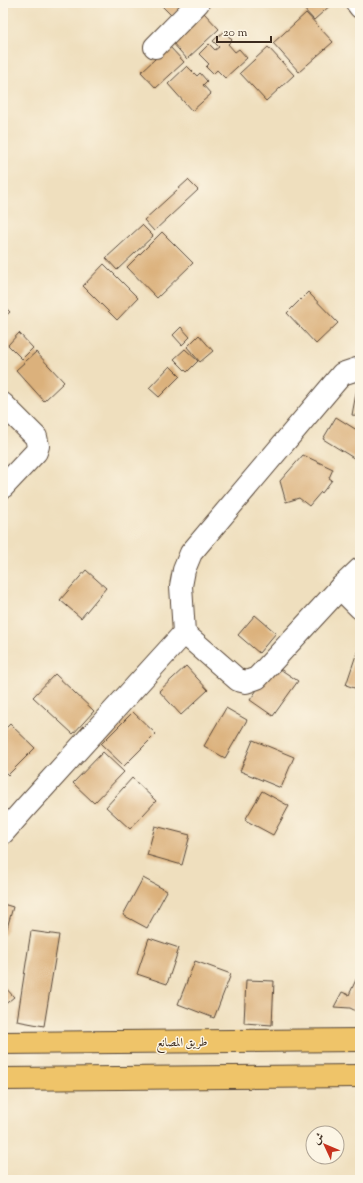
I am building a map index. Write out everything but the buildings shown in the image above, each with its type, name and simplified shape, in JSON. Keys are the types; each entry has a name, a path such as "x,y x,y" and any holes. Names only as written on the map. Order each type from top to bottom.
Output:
{"main road":[{"name":"طريق المصانع","path":"3,1043 360,1040"},
{"path":"3,1079 360,1076"}],"street":[{"path":"155,47 198,3"},
{"path":"357,3 360,7"},
{"path":"360,368 342,374 191,553 184,570 181,586 184,633 238,680 246,682 257,678 340,588 360,569"},
{"path":"3,404 36,437 38,446 36,452 3,488"},
{"path":"340,588 360,608"},
{"path":"3,833 184,633"}]}
